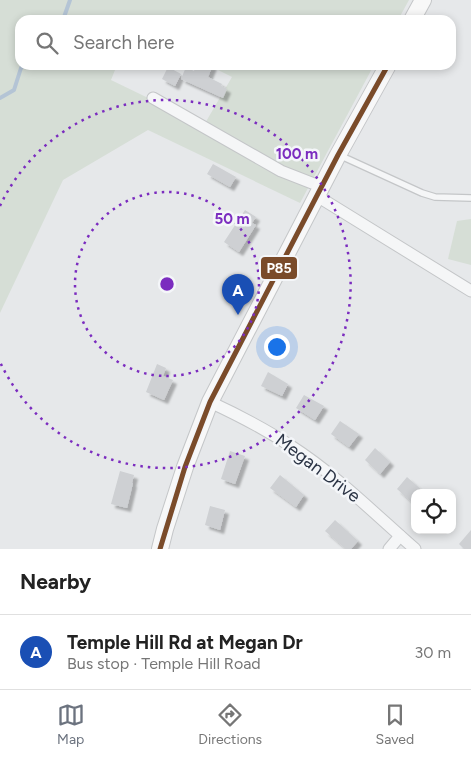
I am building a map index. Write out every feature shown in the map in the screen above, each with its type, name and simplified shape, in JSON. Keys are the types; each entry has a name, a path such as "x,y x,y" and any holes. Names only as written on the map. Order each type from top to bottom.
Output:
{"main road":[{"path":"415,15 423,0"},
{"path":"160,549 185,467 210,402 338,155 385,70"}],"street":[{"path":"153,98 319,191 471,291"},
{"name":"Megan Drive","path":"210,402 258,425 292,446 323,469 415,549"},
{"path":"389,549 400,536"}],"lane":[{"path":"338,155 422,193 435,197 471,198"}],"shaded area":[{"path":"0,0 409,0 401,15 15,15 15,70 115,70 111,80 204,125 232,77 218,70 371,70 300,203 148,130 63,180 0,313"},
{"path":"471,219 471,265 448,259 457,221"}],"building":[{"path":"166,70 174,70 181,74 175,86 162,79"},
{"path":"185,70 211,70 208,77 222,84 221,86 227,89 223,98 181,79"},
{"path":"213,164 236,177 230,187 207,174"},
{"path":"245,210 256,217 252,223 256,225 239,252 224,242"},
{"path":"157,364 166,368 163,376 173,380 164,400 146,392"},
{"path":"268,372 288,384 282,396 261,386"},
{"path":"304,395 324,406 315,420 296,408"},
{"path":"340,421 359,434 349,447 331,434"},
{"path":"375,448 390,462 380,474 365,460"},
{"path":"230,451 245,456 235,484 221,479"},
{"path":"120,471 134,475 127,508 111,504"},
{"path":"280,475 304,495 296,507 270,488"},
{"path":"407,477 420,489 411,489 411,501 397,489"},
{"path":"210,506 225,510 220,530 205,525"},
{"path":"335,520 358,541 351,549 346,549 325,531"},
{"path":"471,530 471,549 464,549 459,544"}],"waterway":[{"path":"65,15 70,0"},
{"path":"0,98 14,90 20,70"}],"transit line":[{"name":"P85","path":"160,549 185,467 210,402 338,155 385,70"}],"place":[{"name":"Temple Hill Rd at Megan Dr","path":"238,315"}]}
